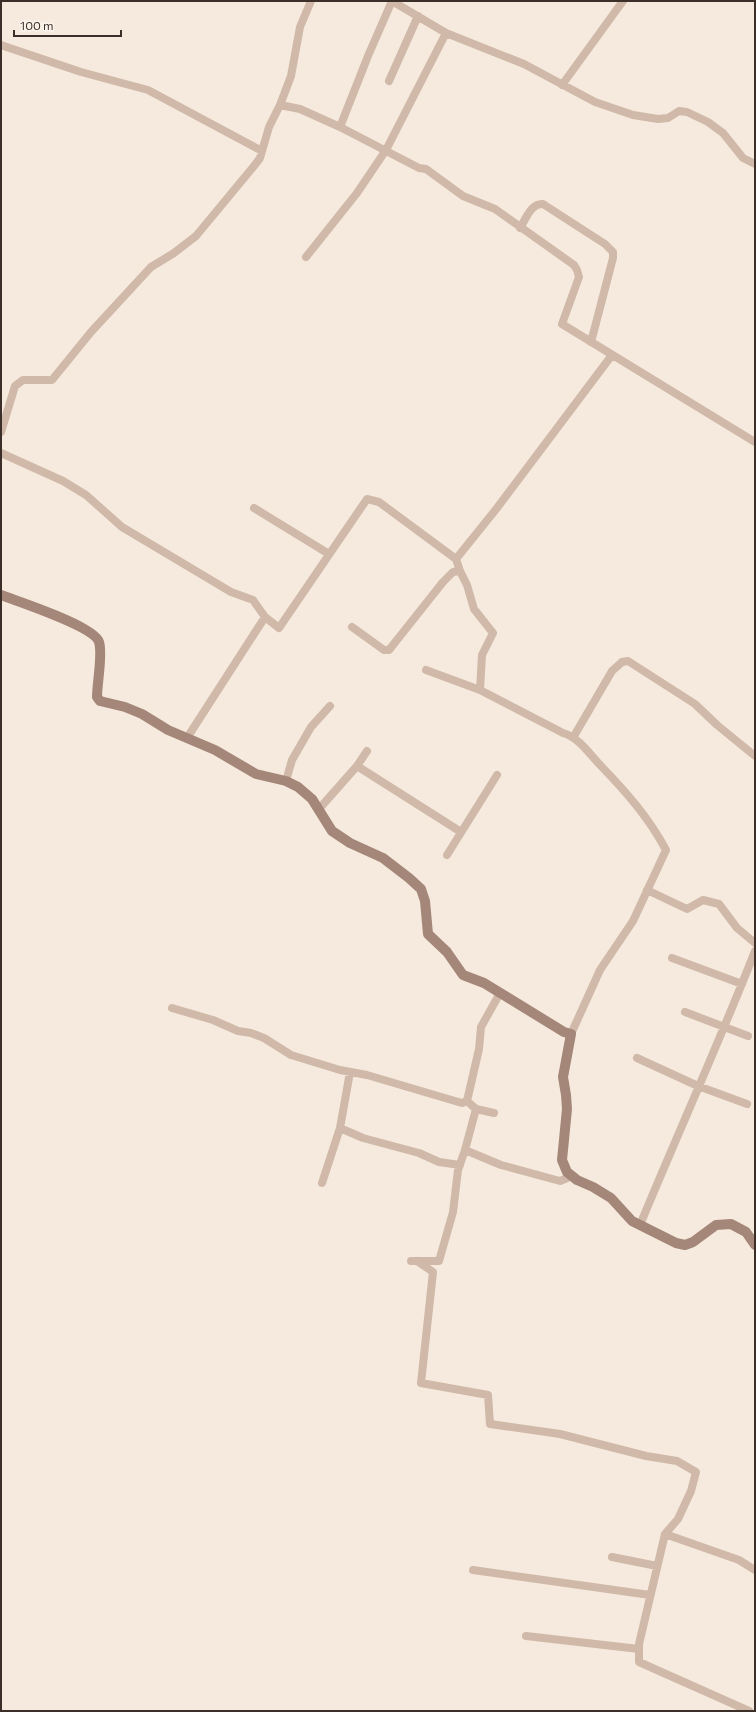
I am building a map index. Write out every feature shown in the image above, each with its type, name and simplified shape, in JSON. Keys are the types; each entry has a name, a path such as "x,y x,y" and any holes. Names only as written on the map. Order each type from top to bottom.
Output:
{"street":[{"path":"1,432 15,386 23,380 52,380 91,332 151,267 174,253 196,236 260,158 269,127 280,105 291,76 300,27 311,1"},
{"path":"340,127 368,56 392,1 446,33 524,64 595,102 633,115 658,119 668,118 679,111 687,112 708,122 723,133 743,158 755,164"},
{"path":"562,85 623,1"},
{"path":"389,81 418,16"},
{"path":"306,257 357,193 386,150 446,33"},
{"path":"1,45 81,72 148,90 262,151"},
{"path":"280,105 300,109 340,127 419,168 426,169 463,196 495,209 574,265 579,277 562,324 755,442"},
{"path":"520,228 534,206 543,204 605,244 613,252 613,258 591,342"},
{"path":"456,559 502,501 612,354"},
{"path":"1,452 63,481 86,495 122,528 231,592 253,600 265,617 278,628 367,499 379,502 456,559 460,572 467,585 474,608 493,632 482,655 480,690"},
{"path":"254,508 329,554"},
{"path":"352,627 384,650 389,650 443,582 453,572 460,572"},
{"path":"1,594 78,625 93,634 99,641 101,649 97,697 100,701 125,707 142,714 168,730 215,750 256,774 286,781 298,787 319,809 332,831 350,843 382,858 421,889 428,934 447,952 463,975 484,983 564,1032 570,1034"},
{"path":"187,738 265,617"},
{"path":"574,736 612,671 622,662 628,661 695,704 755,756"},
{"path":"426,670 480,690 563,733 574,736 611,775 644,814 666,850 632,920 600,970 570,1034 563,1077 567,1109 562,1160 567,1172 576,1180 593,1187 611,1198 632,1221 676,1243 685,1245 693,1242 716,1225 731,1224 746,1232 755,1245"},
{"path":"286,781 292,760 311,728 330,706"},
{"path":"319,809 357,766 367,751"},
{"path":"357,766 462,832"},
{"path":"447,855 497,775"},
{"path":"647,890 687,909 703,900 719,904 737,928 755,943"},
{"path":"640,1225 698,1086 725,1027 755,950"},
{"path":"672,958 742,984"},
{"path":"467,1101 479,1049 481,1027 500,993"},
{"path":"172,1008 213,1020 238,1031 251,1033 264,1038 291,1055 350,1072 367,1075 462,1103 467,1101"},
{"path":"685,1012 748,1036"},
{"path":"637,1058 698,1086 747,1104"},
{"path":"322,1183 340,1128 350,1072"},
{"path":"467,1101 476,1109 494,1112"},
{"path":"476,1109 460,1165 453,1212 439,1261 414,1261 433,1272 421,1383 488,1394 490,1424 560,1434 646,1456 677,1461 696,1472 691,1492 678,1519 664,1534 639,1644 639,1662 749,1711"},
{"path":"340,1128 363,1138 419,1153 439,1162 460,1165"},
{"path":"465,1150 500,1165 560,1181 572,1176"},
{"path":"664,1534 739,1560 755,1570"},
{"path":"612,1557 657,1566"},
{"path":"473,1570 650,1594"},
{"path":"526,1636 639,1649"}]}
